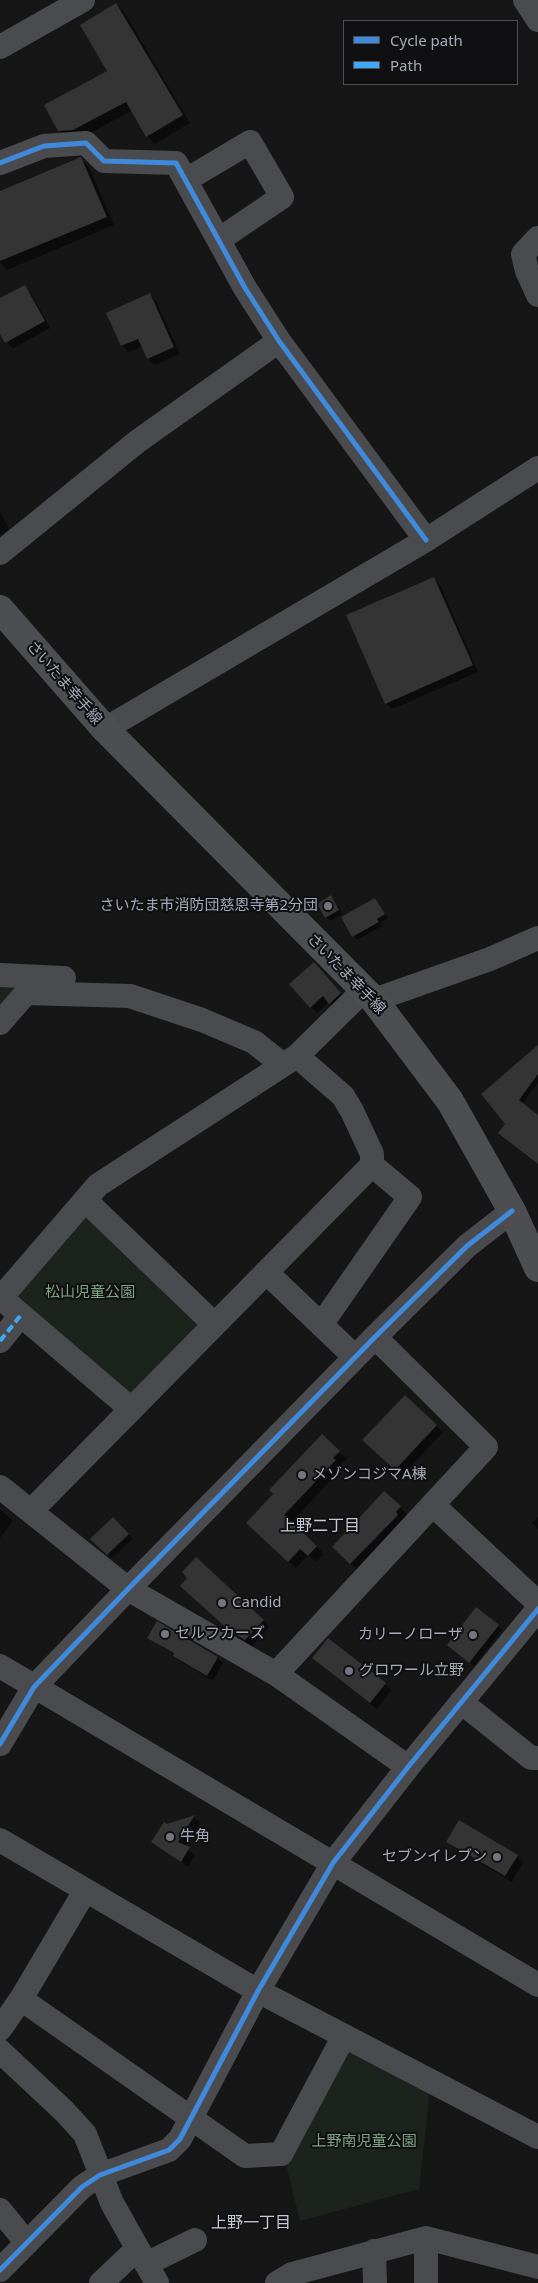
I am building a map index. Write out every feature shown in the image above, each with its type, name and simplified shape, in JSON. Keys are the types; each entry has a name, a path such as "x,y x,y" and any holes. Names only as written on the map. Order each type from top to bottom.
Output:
{"main road":[{"name":"さいたま幸手線","path":"0,609 105,729 369,995 450,1102 512,1211 538,1268"}],"street":[{"path":"0,47 83,0"},
{"path":"525,0 538,20"},
{"path":"186,180 250,142 282,197 220,238"},
{"path":"0,163 44,146 86,143 104,161 176,163 220,238 246,288 279,341 426,540"},
{"path":"538,238 523,254 527,271 538,295"},
{"path":"0,552 138,441 279,341"},
{"path":"105,729 426,540 538,468"},
{"path":"131,1409 0,1298 98,1185 290,1060 369,995 490,958 538,938"},
{"path":"0,975 132,982 176,996 202,1020"},
{"path":"0,1024 26,993 130,996 202,1020 290,1060 342,1096 352,1110 372,1154 372,1165 31,1511"},
{"path":"321,1325 410,1198 372,1165"},
{"path":"85,1200 214,1324"},
{"path":"0,1744 34,1687 128,1589 374,1336 467,1246 512,1211"},
{"path":"266,1272 355,1357"},
{"path":"0,1341 21,1315"},
{"path":"276,1674 486,1447 374,1336"},
{"path":"0,1487 128,1589 276,1674 408,1767"},
{"path":"433,1505 538,1603"},
{"path":"0,2270 82,2187 100,2175 169,2150 180,2139 193,2118 258,1991 333,1863 408,1767 538,1609"},
{"path":"0,1666 538,1985"},
{"path":"461,1702 531,1758 538,1758"},
{"path":"0,1840 258,1991 538,2137"},
{"path":"0,2028 21,1999 85,1891"},
{"path":"21,1999 245,2156 280,2154 344,2036"},
{"path":"0,2051 64,2111 85,2134 112,2203 146,2265"},
{"path":"0,2210 28,2243"},
{"path":"426,2238 426,2283"},
{"path":"276,2283 292,2274 426,2238 538,2267"},
{"path":"101,2283 146,2265 195,2240"},
{"path":"374,2251 375,2283"}],"green space":[{"path":"0,984 25,986 0,1012"},
{"name":"松山児童公園","path":"89,1216 198,1319 198,1327 127,1397 14,1296 78,1219"},
{"name":"上野南児童公園","path":"352,2048 430,2089 419,2189 300,2221 285,2160 345,2051"}],"building":[{"path":"116,3 183,115 146,137 126,102 73,130 58,131 44,105 107,71 80,25"},
{"path":"81,157 107,217 0,261 0,191"},
{"path":"25,285 45,321 5,343 0,334 0,298"},
{"path":"150,293 174,347 147,359 138,339 121,346 106,313"},
{"path":"434,577 473,665 385,704 346,615"},
{"path":"331,895 339,910 325,918 317,904"},
{"path":"375,898 385,914 377,919 379,922 352,937 341,917"},
{"path":"314,962 341,993 329,1004 323,996 310,1008 289,984"},
{"path":"538,1045 538,1074 519,1100 538,1115 538,1164 498,1133 505,1124 481,1094"},
{"path":"405,1395 437,1425 395,1470 362,1440"},
{"path":"322,1434 340,1451 333,1458 336,1460 284,1515 317,1546 308,1556 300,1549 288,1562 246,1523 273,1494 269,1490"},
{"path":"384,1491 401,1506 396,1512 398,1515 350,1564 332,1547"},
{"path":"113,1517 129,1534 107,1555 90,1539"},
{"name":"Candid","path":"196,1557 264,1620 245,1640 231,1632 180,1586 187,1578 182,1572"},
{"name":"カリーノローザ","path":"476,1607 499,1625 469,1663 447,1645"},
{"path":"157,1621 218,1657 207,1676 173,1656 174,1653 147,1638"},
{"name":"グロワール立野","path":"328,1638 386,1683 370,1703 312,1658"},
{"path":"195,1815 178,1842 190,1847 181,1862 151,1842 164,1822 167,1824"},
{"path":"459,1820 518,1855 505,1876 446,1842"}],"marked path":[{"path":"0,1341 21,1315"}],"cycle path":[{"path":"0,163 44,146 86,143 104,161 176,163 245,288 279,341 426,540"},
{"path":"0,1744 34,1687 128,1589 467,1246 512,1211"},
{"path":"0,2270 82,2187 100,2175 169,2150 180,2139 258,1991 333,1863 408,1767 538,1609"}],"place":[{"name":"さいたま市消防団慈恩寺第2分団","path":"328,906"},
{"name":"メゾンコジマA棟","path":"302,1475"},
{"name":"Candid","path":"222,1603"},
{"name":"セルフカーズ","path":"165,1634"},
{"name":"カリーノローザ","path":"473,1635"},
{"name":"グロワール立野","path":"349,1671"},
{"name":"牛角","path":"170,1837"},
{"name":"セブンイレブン","path":"497,1857"}],"district":[{"name":"上野二丁目","path":"320,1526"},
{"name":"上野一丁目","path":"251,2223"}]}
